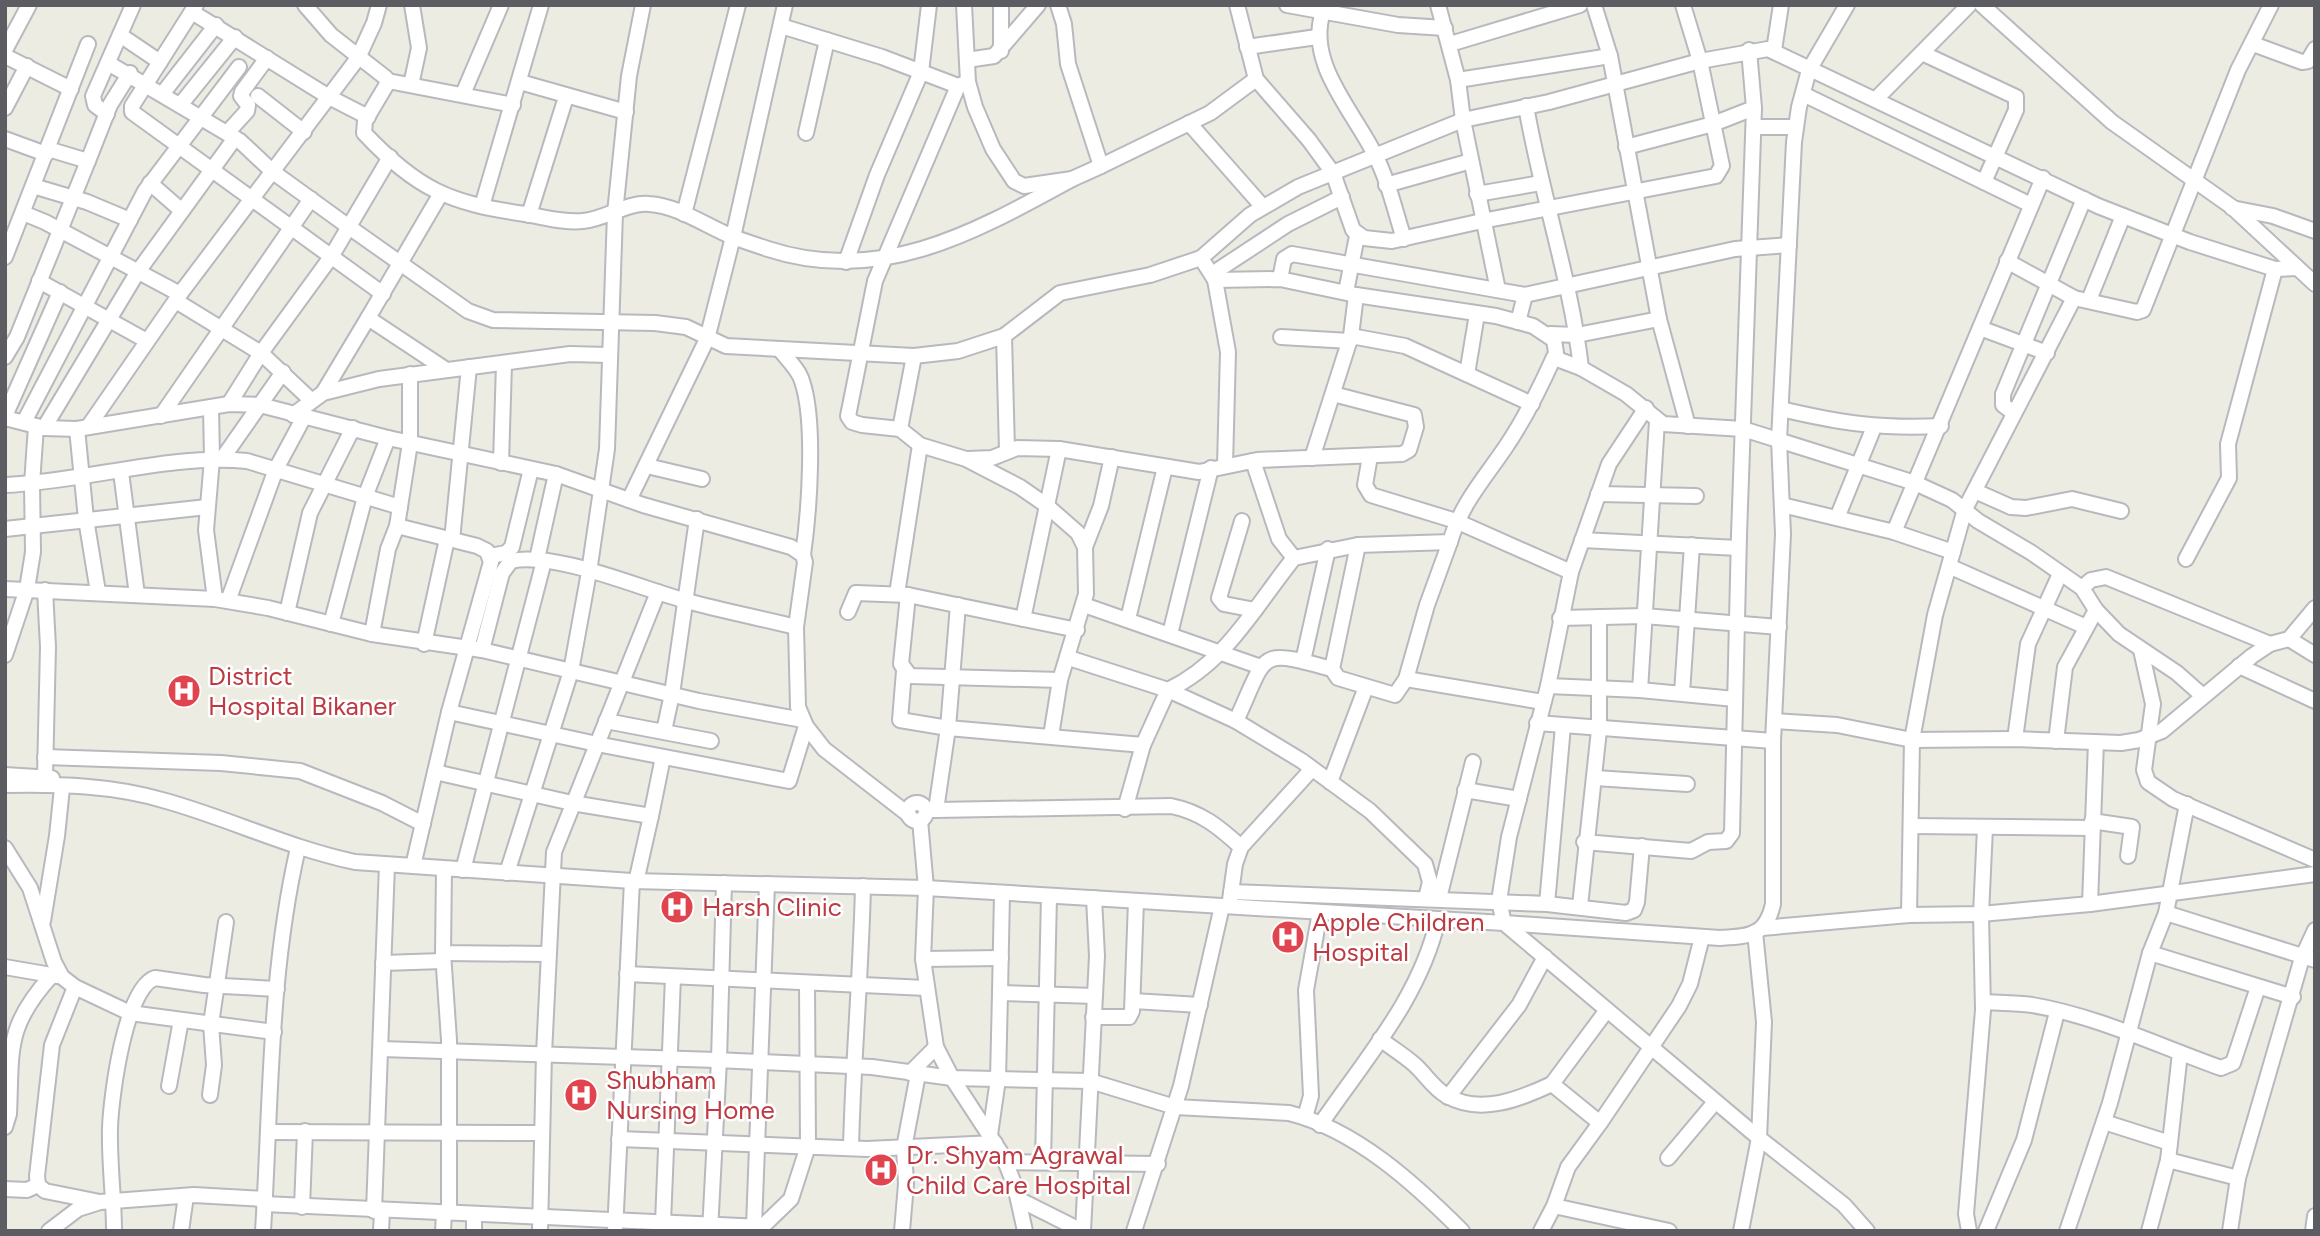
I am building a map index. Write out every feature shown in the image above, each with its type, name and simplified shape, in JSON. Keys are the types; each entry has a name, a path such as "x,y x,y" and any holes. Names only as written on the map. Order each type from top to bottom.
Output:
{"street":[{"path":"5,50 29,5"},
{"path":"107,114 94,105 93,96 133,5"},
{"path":"305,5 358,58 384,75 388,81 513,105"},
{"path":"98,592 86,519 83,428 358,58 379,5"},
{"path":"411,85 419,48 412,5"},
{"path":"463,94 500,5"},
{"path":"482,206 541,5"},
{"path":"508,873 530,794 571,671 589,572 607,449 609,321 615,213 629,76 643,5"},
{"path":"684,214 738,5"},
{"path":"629,500 707,339 733,237 785,5"},
{"path":"846,262 877,174 921,72 929,5"},
{"path":"964,5 967,60 963,84 875,281 848,416 852,422 862,425 900,429 920,445 966,459 1046,505 1078,533 1085,547 1087,584 1084,605 1060,680 1051,736"},
{"path":"1001,5 1001,51"},
{"path":"967,60 986,60 1001,51 1038,5"},
{"path":"1058,5 1064,24 1068,64 1101,166"},
{"path":"1237,5 1256,79 1309,140 1333,173 1357,236 1351,265 1351,339 1312,458"},
{"path":"1287,5 1445,28"},
{"path":"1438,5 1458,80 1482,221 1498,290"},
{"path":"1450,44 1580,5"},
{"path":"1594,5 1615,84 1659,319 1688,426"},
{"path":"1357,236 1392,241 1404,239 1546,208 1716,176 1721,172 1713,124 1700,61 1683,5"},
{"path":"1774,50 1781,5"},
{"path":"1741,1231 1759,1138 1764,1023 1759,930 1769,920 1773,904 1773,741 1782,505 1779,440 1795,127 1809,70 1847,5"},
{"path":"1877,98 1969,5"},
{"path":"1982,5 2112,122 2232,207 2315,284"},
{"path":"2007,261 2074,298 2089,299 2137,312 2143,310 2238,69 2271,5"},
{"path":"368,117 329,97 194,9 146,83 131,112 176,147 292,225 383,294"},
{"path":"1323,12 1317,37 1332,80 1376,155 1404,239"},
{"path":"163,93 216,25"},
{"path":"781,26 963,84"},
{"path":"120,34 160,62"},
{"path":"181,104 235,37"},
{"path":"1247,47 1317,37"},
{"path":"806,134 827,40"},
{"path":"6,254 88,44"},
{"path":"2253,44 2302,62 2308,61 2315,49"},
{"path":"108,63 163,93 231,136 349,228 455,302 483,318 609,321 686,327 726,346 915,356 958,351 1004,336 1060,293 1150,275 1201,258 1250,215 1298,187 1463,120 1749,50 1774,50 1809,70 1877,98 2123,216 2275,269 2297,268"},
{"path":"1584,842 1691,851 1708,842 1731,838 1736,741 1738,548 1754,127 1749,50"},
{"path":"1922,53 2016,97 2016,110 1984,182"},
{"path":"222,54 253,78"},
{"path":"5,56 93,96"},
{"path":"1458,80 1609,56"},
{"path":"35,425 109,318 136,273 211,170 247,111 248,105 241,96 267,58"},
{"path":"190,59 206,73"},
{"path":"5,108 27,66"},
{"path":"5,655 27,589 35,525 32,484 35,425 83,305 150,183 239,67"},
{"path":"5,357 107,114 130,74"},
{"path":"388,81 363,127 364,133 425,187 440,195 482,206 571,222 649,204 684,214 733,237 798,257 846,262 883,260 938,244 1210,113 1256,79"},
{"path":"520,82 626,112"},
{"path":"963,84 987,138 1014,181 1031,187 1072,179"},
{"path":"1804,94 2031,205"},
{"path":"258,96 303,132"},
{"path":"529,215 566,97"},
{"path":"1526,106 1546,208 1577,335 1581,368"},
{"path":"1626,147 1713,124 1754,108"},
{"path":"1189,122 1264,207"},
{"path":"1754,127 1795,127"},
{"path":"5,139 88,161"},
{"path":"229,404 261,353 331,257 390,157"},
{"path":"1386,185 1471,161"},
{"path":"1894,532 1941,426 2043,178"},
{"path":"150,183 181,211"},
{"path":"1477,194 1541,183"},
{"path":"33,186 130,220"},
{"path":"221,600 298,416 317,397 368,318 440,195"},
{"path":"1213,277 1288,224 1342,197"},
{"path":"2014,413 2004,405 2002,399 2084,199"},
{"path":"161,416 311,200"},
{"path":"2232,207 2273,216 2315,231"},
{"path":"23,213 60,229 178,297 219,329 261,353 317,397"},
{"path":"2089,299 2123,216"},
{"path":"1280,279 1284,259 1292,254 1525,295 1565,284 1748,247 1789,246"},
{"path":"1170,634 1218,467 1228,352 1213,277 1201,258"},
{"path":"2186,559 2229,478 2228,444 2275,269"},
{"path":"1213,277 1280,279 1351,294 1518,322 1550,334 1577,335 1659,319"},
{"path":"38,281 147,341"},
{"path":"60,292 5,417 35,425 83,428 229,404 260,405 388,438 556,474 629,500 790,547 803,555"},
{"path":"1518,322 1525,295"},
{"path":"1909,915 1912,740 1935,615 1951,567 1965,509 2074,298"},
{"path":"1467,373 1477,314"},
{"path":"368,318 445,369"},
{"path":"1980,328 2046,353"},
{"path":"1236,720 1261,667 1274,656 1332,669 1338,678 1395,695 1406,679 1427,605 1456,521 1478,483 1504,451 1532,404 1554,356 1555,345 1550,334"},
{"path":"1004,336 1007,451"},
{"path":"1280,337 1351,339 1405,346 1532,404"},
{"path":"780,350 802,378 808,409 810,508 803,555 806,570 796,627 798,707 805,723 824,749 923,814 1171,806 1185,809 1219,826 1241,847"},
{"path":"317,397 410,374 570,354 608,355"},
{"path":"900,429 915,356"},
{"path":"1554,356 1581,368 1646,408 1657,421 1688,426 1743,429 1915,483 1965,509 2082,588 2096,610 2119,634 2177,673 2203,696"},
{"path":"501,463 504,364"},
{"path":"424,644 450,539 463,454 469,367"},
{"path":"217,459 283,372"},
{"path":"372,634 388,549 397,526 410,443 410,374"},
{"path":"966,459 992,458 1007,451 1059,449 1199,472 1252,461 1406,453 1416,427 1414,415 1333,394"},
{"path":"211,407 217,459 207,508 206,530 221,600"},
{"path":"1646,408 1609,464 1571,572 1548,686 1519,799 1499,901 1504,923 1715,1102 1844,1205 1867,1231"},
{"path":"1782,409 1850,425 1941,426"},
{"path":"1640,690 1657,421"},
{"path":"1837,518 1874,427"},
{"path":"287,613 310,513 322,483 353,428"},
{"path":"331,624 365,497 388,438"},
{"path":"920,445 902,594 901,664 904,671 910,676 952,675 1060,680"},
{"path":"1023,619 1059,449"},
{"path":"1370,456 1365,485 1371,495 1456,521 1571,572"},
{"path":"1085,547 1101,506 1112,457"},
{"path":"5,485 83,478 217,459 276,469 400,507"},
{"path":"1252,461 1279,539 1294,558"},
{"path":"647,466 702,479"},
{"path":"1128,619 1165,467"},
{"path":"397,526 477,546 490,556 506,553 512,547 531,469"},
{"path":"121,472 137,595"},
{"path":"463,870 520,659 556,474"},
{"path":"1975,491 2011,507 2026,508 2073,499 2121,511"},
{"path":"1598,494 1652,493 1696,496"},
{"path":"1782,505 1894,532 1953,552"},
{"path":"5,529 207,508"},
{"path":"664,731 672,694 697,519"},
{"path":"1242,520 1219,598 1224,604 1255,610"},
{"path":"1582,540 1738,548"},
{"path":"1125,809 1143,745 1168,690 1193,678 1222,652 1294,558 1358,545 1450,542"},
{"path":"1332,669 1358,545"},
{"path":"1682,693 1692,545"},
{"path":"1303,662 1328,549"},
{"path":"413,866 449,712 490,556"},
{"path":"482,650 502,573 511,561 528,557 686,601 796,627"},
{"path":"1951,567 2086,627"},
{"path":"2015,739 2025,657 2043,607 2060,574"},
{"path":"2082,588 2091,580 2106,577 2270,645"},
{"path":"5,589 221,600 424,644 467,646 805,723"},
{"path":"45,590 48,647 45,776"},
{"path":"540,1224 551,876 560,832 658,592"},
{"path":"848,611 856,593 902,594 1076,630"},
{"path":"958,605 948,728 923,814 926,888 922,959 936,1047 952,1078 1005,1162 1018,1199 1025,1231"},
{"path":"1084,605 1261,667"},
{"path":"1774,721 1837,725 1912,740 2015,739 2121,743 2148,738 2177,720 2239,666 2270,645 2289,639 2315,608"},
{"path":"2056,741 2065,667 2096,610"},
{"path":"1560,618 1644,616 1779,627"},
{"path":"1580,906 1584,842 1595,778 1599,730 1599,617"},
{"path":"2289,639 2315,655"},
{"path":"2141,650 2153,704 2144,770 2148,782 2156,790 2315,860"},
{"path":"1069,658 1168,690 1236,720 1312,769 1370,811 1425,864 1432,898"},
{"path":"2239,666 2315,701"},
{"path":"904,671 900,720 948,728 1143,745"},
{"path":"1406,679 1543,702"},
{"path":"1548,686 1600,687 1735,699"},
{"path":"1330,782 1366,687"},
{"path":"449,712 789,781 805,723"},
{"path":"606,721 711,741"},
{"path":"1537,723 1736,741 1773,741"},
{"path":"1547,904 1563,726"},
{"path":"2090,904 2096,742"},
{"path":"45,757 221,763 300,771 382,803 423,824"},
{"path":"615,1225 634,881 663,757"},
{"path":"1432,898 1473,762"},
{"path":"1134,1231 1175,1107 1241,847 1312,769"},
{"path":"435,772 572,803 651,816"},
{"path":"5,775 45,776 79,786"},
{"path":"1595,778 1687,784"},
{"path":"5,785 79,786 127,791 167,801 298,848 355,862 634,881 926,888 1136,901 1432,898 1580,906 1626,913 1633,910 1642,846"},
{"path":"5,795 79,786"},
{"path":"43,921 62,788"},
{"path":"1465,790 1519,799"},
{"path":"2067,1231 2104,1122 2150,953 2172,894 2187,804"},
{"path":"1911,826 2132,827 2128,856"},
{"path":"1969,1231 1966,1214 1983,1002 1981,914 1985,828"},
{"path":"5,848 9,864 30,888 43,921 57,976"},
{"path":"263,1231 277,989 288,891 298,848"},
{"path":"381,1231 378,1211 379,1131 387,865"},
{"path":"443,1231 447,1213 449,1130 449,1050 443,957 444,869"},
{"path":"1227,902 1320,912 1720,938 1759,930 1909,915 1981,914 2090,904 2315,874"},
{"path":"709,1228 712,1142 719,1060 724,883"},
{"path":"760,1228 757,1144 767,884"},
{"path":"851,1148 853,1067 861,986 863,886"},
{"path":"992,1139 998,1079 1002,893"},
{"path":"1044,1162 1049,896"},
{"path":"1018,1199 1083,1231 1089,1163 1090,1081 1097,956 1094,898"},
{"path":"1093,1017 1129,1017 1133,1001 1136,901"},
{"path":"1305,1117 1311,1096 1307,990 1320,912"},
{"path":"2166,913 2308,959"},
{"path":"1320,1125 1408,1000 1432,946 1438,919"},
{"path":"210,1094 214,1065 212,1024 226,922"},
{"path":"2230,1231 2238,1178 2315,930"},
{"path":"1541,1231 1554,1206 1568,1167 1679,1006 1690,984 1702,937"},
{"path":"2150,953 2293,997"},
{"path":"383,963 443,957 548,954"},
{"path":"1448,1097 1519,1005 1545,957"},
{"path":"922,959 1001,958"},
{"path":"5,967 57,976 130,1013 274,1032"},
{"path":"627,974 926,988"},
{"path":"5,1127 9,1114 8,1076 20,1015 57,976"},
{"path":"663,1223 672,1059 673,977"},
{"path":"114,1231 107,1201 110,1128 130,1013 143,986 155,978 216,986 277,989"},
{"path":"49,1231 78,1209 107,1201 186,1196 265,1201 302,1207 474,1214 540,1224 663,1223 709,1228 760,1228 791,1199 808,1146 807,984"},
{"path":"75,987 52,1045 37,1166 38,1185 45,1191 107,1201"},
{"path":"1983,1002 2032,1006 2057,1012 2128,1032 2221,1068 2233,1063 2258,987"},
{"path":"1000,993 1095,996"},
{"path":"1133,1001 1200,1004"},
{"path":"1380,1039 1416,1066 1448,1097 1480,1104 1503,1103 1552,1084 1607,1010"},
{"path":"1986,1231 2024,1140 2057,1012"},
{"path":"169,1086 181,1020"},
{"path":"902,1231 906,1184 904,1148 914,1073 936,1047"},
{"path":"381,1049 719,1060 853,1067 952,1078 1090,1081 1175,1107 1289,1113 1305,1117 1375,1155 1427,1196 1462,1231"},
{"path":"2149,1231 2168,1160 2180,1053"},
{"path":"1552,1084 1600,1123"},
{"path":"1668,1158 1715,1102"},
{"path":"2104,1122 2169,1143"},
{"path":"269,1132 449,1130 542,1133"},
{"path":"302,1207 305,1131"},
{"path":"619,1139 851,1148 904,1148 992,1139"},
{"path":"2168,1160 2238,1178"},
{"path":"1005,1162 1158,1164"},
{"path":"5,1189 27,1190 38,1185"},
{"path":"181,1231 186,1196"},
{"path":"1554,1206 1669,1231"},
{"path":"474,1214 474,1231"},
{"path":"2313,1231 2315,1216"}],"place":[{"name":"District Hospital Bikaner","path":"184,691"},
{"name":"Harsh Clinic","path":"677,907"},
{"name":"Apple Children Hospital","path":"1288,937"},
{"name":"Shubham Nursing Home","path":"581,1095"},
{"name":"Dr. Shyam Agrawal Child Care Hospital","path":"881,1170"}]}
